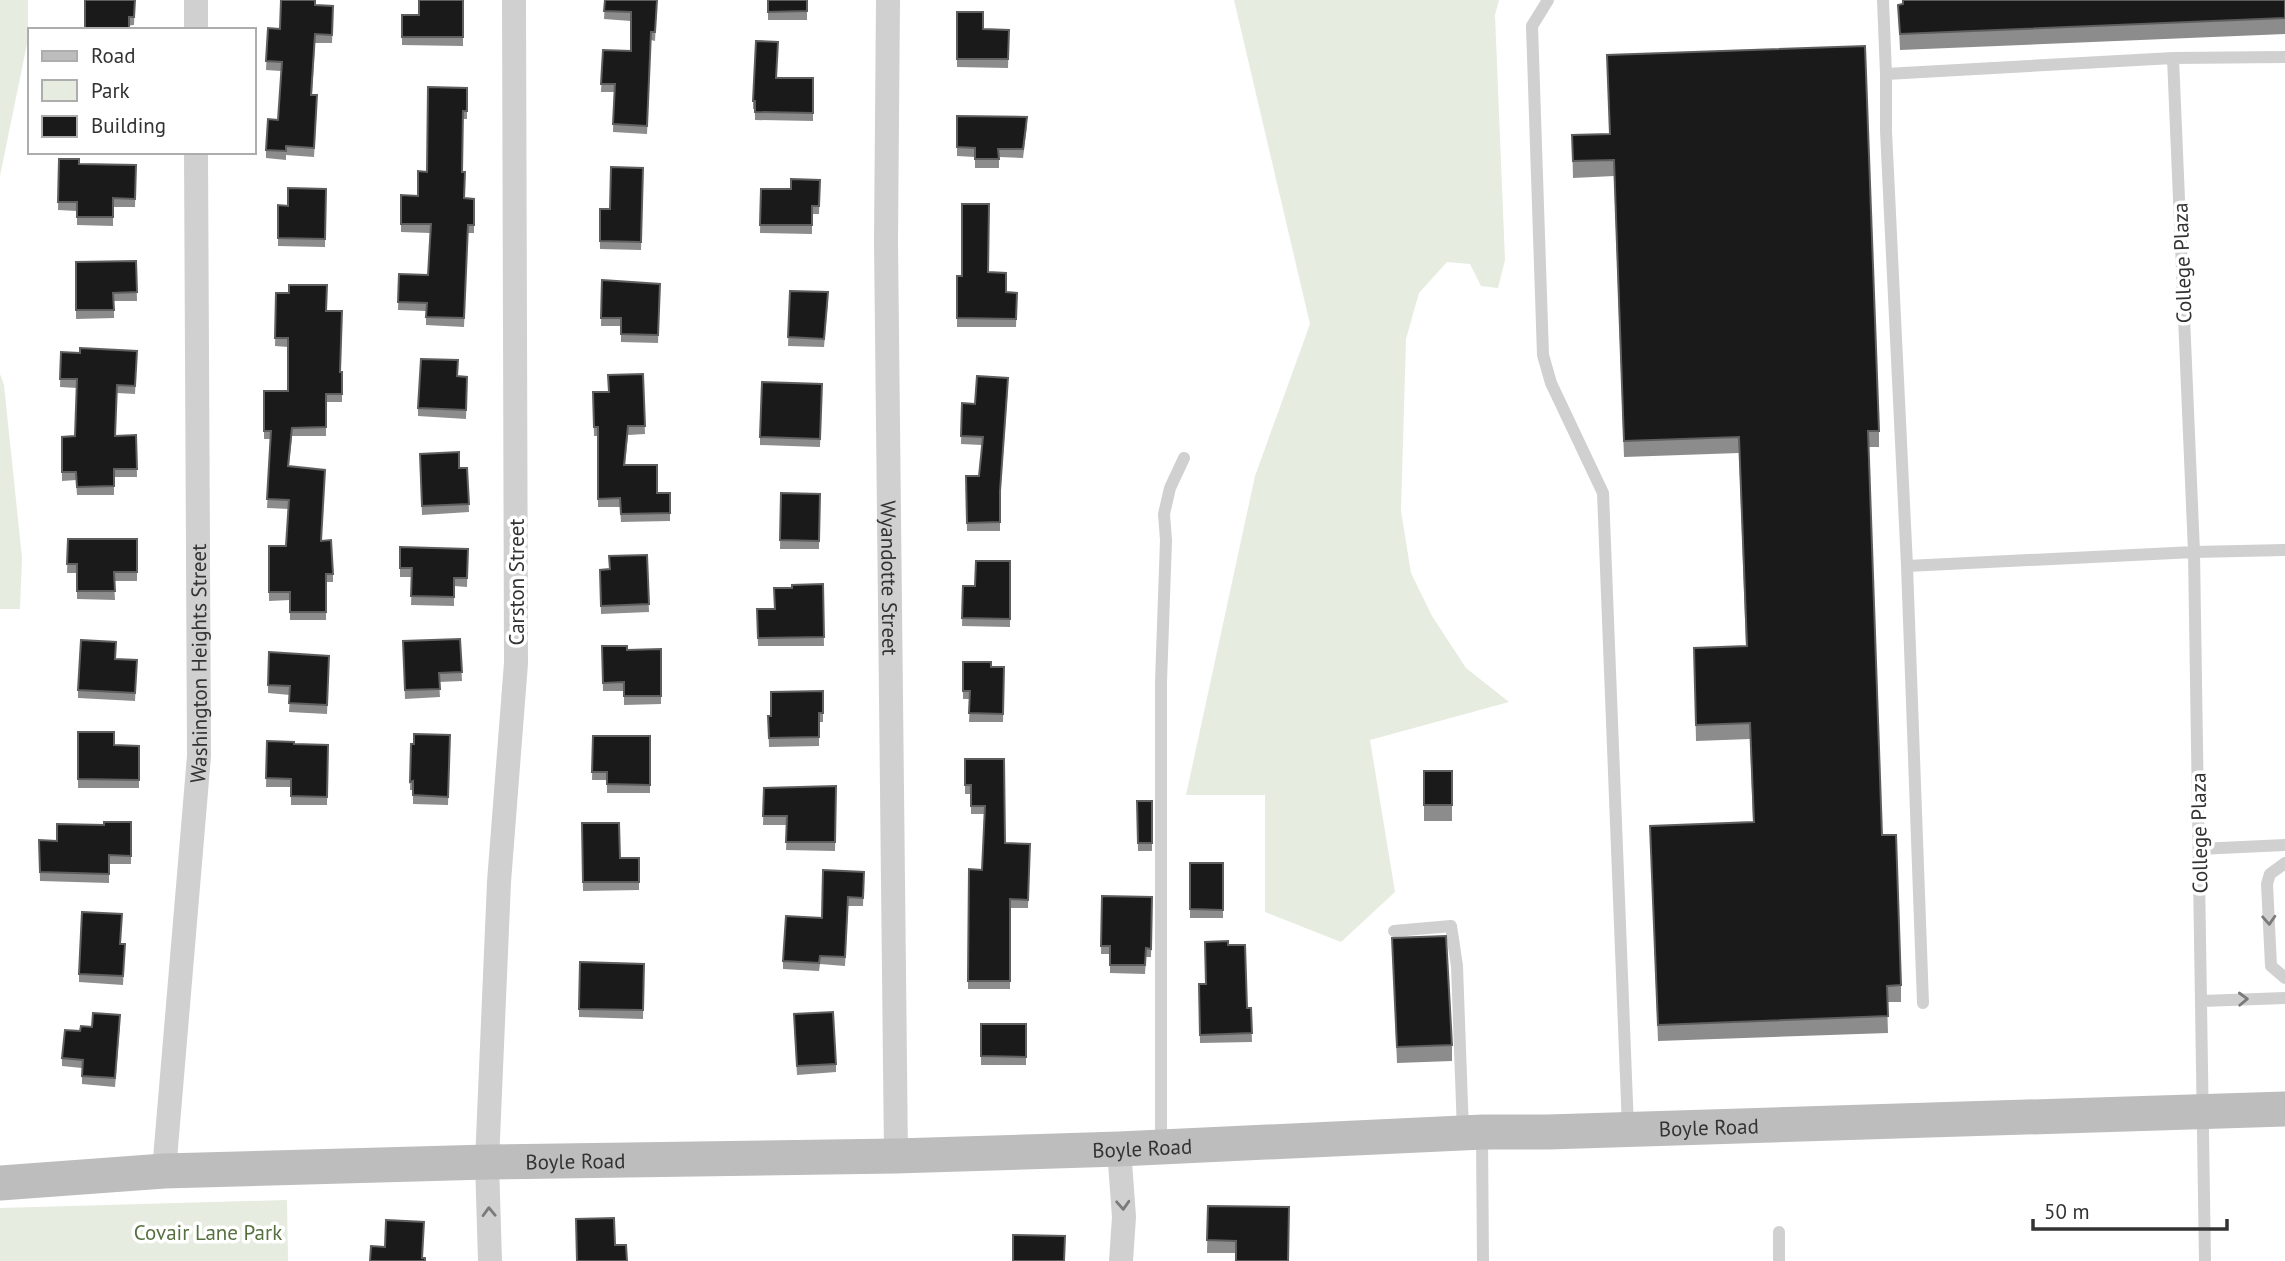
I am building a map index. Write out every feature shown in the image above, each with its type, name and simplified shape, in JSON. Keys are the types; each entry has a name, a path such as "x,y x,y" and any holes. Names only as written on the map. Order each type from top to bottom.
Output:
{"street":[{"path":"196,0 196,28"},
{"name":"Carston Street","path":"490,1261 487,1162 499,882 516,663 514,0"},
{"name":"Wyandotte Street","path":"888,0 886,268 895,1156"},
{"name":"Washington Heights Street","path":"164,1171 199,756 196,154"},
{"name":"Boyle Road","path":"0,1183 164,1171 487,1162 895,1156 1119,1149 1473,1132 2285,1110"},
{"path":"1119,1149 1124,1217 1121,1261"}],"lane":[{"path":"1548,0 1532,26 1543,355 1551,383 1603,492 1628,1129"},
{"path":"1883,0 1886,131 1907,566 1923,1003"},
{"path":"1886,74 2173,58 2285,57"},
{"name":"College Plaza","path":"2173,58 2194,552 2205,1261"},
{"path":"1161,1147 1161,682 1166,540 1164,514 1170,488 1184,458"},
{"path":"1907,566 2285,550"},
{"path":"2199,849 2285,845"},
{"path":"2285,863 2270,874 2267,884 2271,966 2285,978"},
{"path":"1394,931 1451,926 1473,1132 1483,1261"},
{"path":"2202,1001 2285,998"},
{"path":"1779,1232 1779,1261"}],"green space":[{"path":"0,0 28,0 28,39 0,176"},
{"path":"1234,0 1499,0 1495,15 1505,260 1498,288 1481,286 1470,264 1447,262 1419,293 1406,339 1401,511 1411,573 1432,616 1466,668 1509,702 1370,740 1395,892 1341,942 1265,912 1265,795 1186,795 1255,476 1310,324"},
{"path":"0,374 4,385 22,558 20,609 0,609"},
{"name":"Covair Lane Park","path":"287,1200 288,1261 0,1261 0,1208"}],"building":[{"path":"85,0 135,0 134,17 129,17 129,28 85,28"},
{"path":"281,0 315,0 315,5 333,6 332,35 315,34 311,95 317,95 314,148 286,146 286,151 266,150 268,119 278,120 282,62 266,61 268,28 280,29"},
{"path":"419,0 463,0 463,37 402,37 402,15 419,15"},
{"path":"605,0 657,0 655,32 651,32 647,126 613,124 615,84 601,84 603,50 631,51 631,12 604,11"},
{"path":"768,0 807,0 807,11 768,12"},
{"path":"1903,0 2285,0 2285,18 1900,34 1898,5 1903,4"},
{"path":"957,12 983,12 983,29 1009,30 1008,59 957,59"},
{"path":"756,41 778,42 776,78 813,78 813,113 755,112 753,101"},
{"path":"1865,46 1879,431 1868,431 1882,835 1896,835 1901,985 1887,986 1888,1016 1658,1025 1650,826 1754,822 1750,723 1696,725 1694,648 1747,646 1739,437 1624,441 1614,160 1573,161 1572,135 1610,134 1607,55"},
{"path":"428,87 467,88 467,111 463,111 462,172 465,172 464,198 474,199 474,225 468,225 464,318 426,317 427,303 398,302 399,274 428,275 431,224 401,224 401,195 418,196 418,171 427,172"},
{"path":"957,116 1027,117 1023,149 998,149 999,159 975,159 975,148 957,147"},
{"path":"59,159 79,159 79,164 136,165 135,199 113,198 113,217 77,217 77,202 58,202"},
{"path":"611,167 643,168 641,242 600,241 600,209 610,209"},
{"path":"791,179 820,180 819,206 812,206 812,225 760,225 761,189 791,189"},
{"path":"288,188 326,189 325,239 278,238 278,205 288,206"},
{"path":"962,204 989,204 988,272 1006,273 1006,292 1017,293 1016,319 957,318 957,276 962,276"},
{"path":"136,261 137,292 113,293 114,310 76,310 76,262"},
{"path":"602,280 660,284 658,335 621,334 621,318 601,318"},
{"path":"289,285 327,285 326,311 342,311 342,394 326,394 326,427 292,428 288,466 325,470 321,541 331,540 333,574 326,574 326,612 290,612 290,592 269,592 269,546 286,546 289,500 267,499 271,431 264,431 264,391 288,391 288,338 275,338 276,293 289,293"},
{"path":"790,291 828,292 824,339 788,337"},
{"path":"80,348 137,351 135,386 117,385 115,436 136,435 137,469 114,469 114,486 77,487 76,472 62,472 62,437 75,436 77,379 60,379 61,352 80,353"},
{"path":"421,359 458,360 457,376 467,377 466,410 418,408"},
{"path":"643,374 645,426 628,426 624,465 657,465 657,493 670,493 670,513 621,514 620,498 598,499 598,427 594,427 593,392 609,392 608,375"},
{"path":"977,376 1008,378 1000,522 967,523 966,476 979,476 983,437 961,436 962,403 975,404"},
{"path":"762,382 822,384 820,439 760,437"},
{"path":"459,452 459,468 467,468 469,504 422,506 420,454"},
{"path":"781,493 820,494 819,541 780,540"},
{"path":"68,539 137,539 137,572 114,572 115,591 77,591 77,564 67,564"},
{"path":"400,547 468,549 467,578 454,578 454,597 411,596 412,568 400,568"},
{"path":"647,555 649,604 601,606 600,570 610,569 609,556"},
{"path":"976,561 1010,561 1010,619 962,618 963,586 975,586"},
{"path":"823,584 824,637 758,638 757,609 775,609 774,588"},
{"path":"460,639 462,672 439,673 440,689 405,690 403,641"},
{"path":"81,640 116,642 115,659 137,660 135,693 78,690"},
{"path":"602,646 627,646 627,650 661,649 661,696 624,696 624,682 603,683"},
{"path":"269,652 329,656 327,705 289,703 290,686 268,685"},
{"path":"963,662 991,662 991,667 1004,667 1003,714 969,713 970,691 963,691"},
{"path":"823,691 819,737 769,738 771,692"},
{"path":"78,732 114,732 114,745 139,746 139,780 78,779"},
{"path":"414,734 450,735 448,797 413,795 413,781 410,782 411,744 414,744"},
{"path":"593,736 650,736 650,785 607,784 607,772 592,772"},
{"path":"267,741 328,745 327,797 291,796 291,779 266,778"},
{"path":"965,759 1004,759 1005,843 1030,844 1028,900 1010,899 1010,981 968,981 969,869 982,870 985,806 971,806 971,785 965,785"},
{"path":"1424,771 1452,771 1452,805 1424,805"},
{"path":"836,786 835,842 786,842 787,816 763,816 764,788"},
{"path":"1137,801 1152,801 1152,843 1138,843"},
{"path":"104,822 131,822 131,856 109,855 109,874 40,872 39,840 57,841 57,824 104,825"},
{"path":"582,823 619,823 620,858 639,858 639,882 583,882"},
{"path":"1190,863 1223,863 1223,910 1190,909"},
{"path":"823,870 864,872 863,898 848,897 845,957 820,956 819,963 783,961 786,916 822,918"},
{"path":"1102,896 1152,897 1151,949 1146,948 1145,965 1110,965 1110,946 1101,946"},
{"path":"82,912 122,914 120,944 125,944 123,976 79,974"},
{"path":"1446,936 1452,1045 1397,1047 1392,938"},
{"path":"1228,941 1228,945 1245,945 1247,1008 1251,1008 1252,1033 1200,1035 1199,984 1206,984 1205,942"},
{"path":"580,962 644,964 643,1010 579,1009"},
{"path":"833,1012 836,1064 797,1066 794,1014"},
{"path":"93,1013 120,1015 115,1078 82,1076 83,1060 62,1058 65,1030 80,1031 81,1026 92,1027"},
{"path":"981,1024 1026,1024 1026,1057 981,1056"},
{"path":"1208,1206 1289,1207 1288,1261 1236,1261 1236,1241 1207,1240"},
{"path":"614,1218 615,1245 626,1245 627,1261 577,1261 576,1219"},
{"path":"386,1220 424,1222 422,1258 425,1258 425,1261 370,1261 371,1246 385,1247"},
{"path":"1013,1235 1065,1236 1064,1261 1013,1261"}]}
